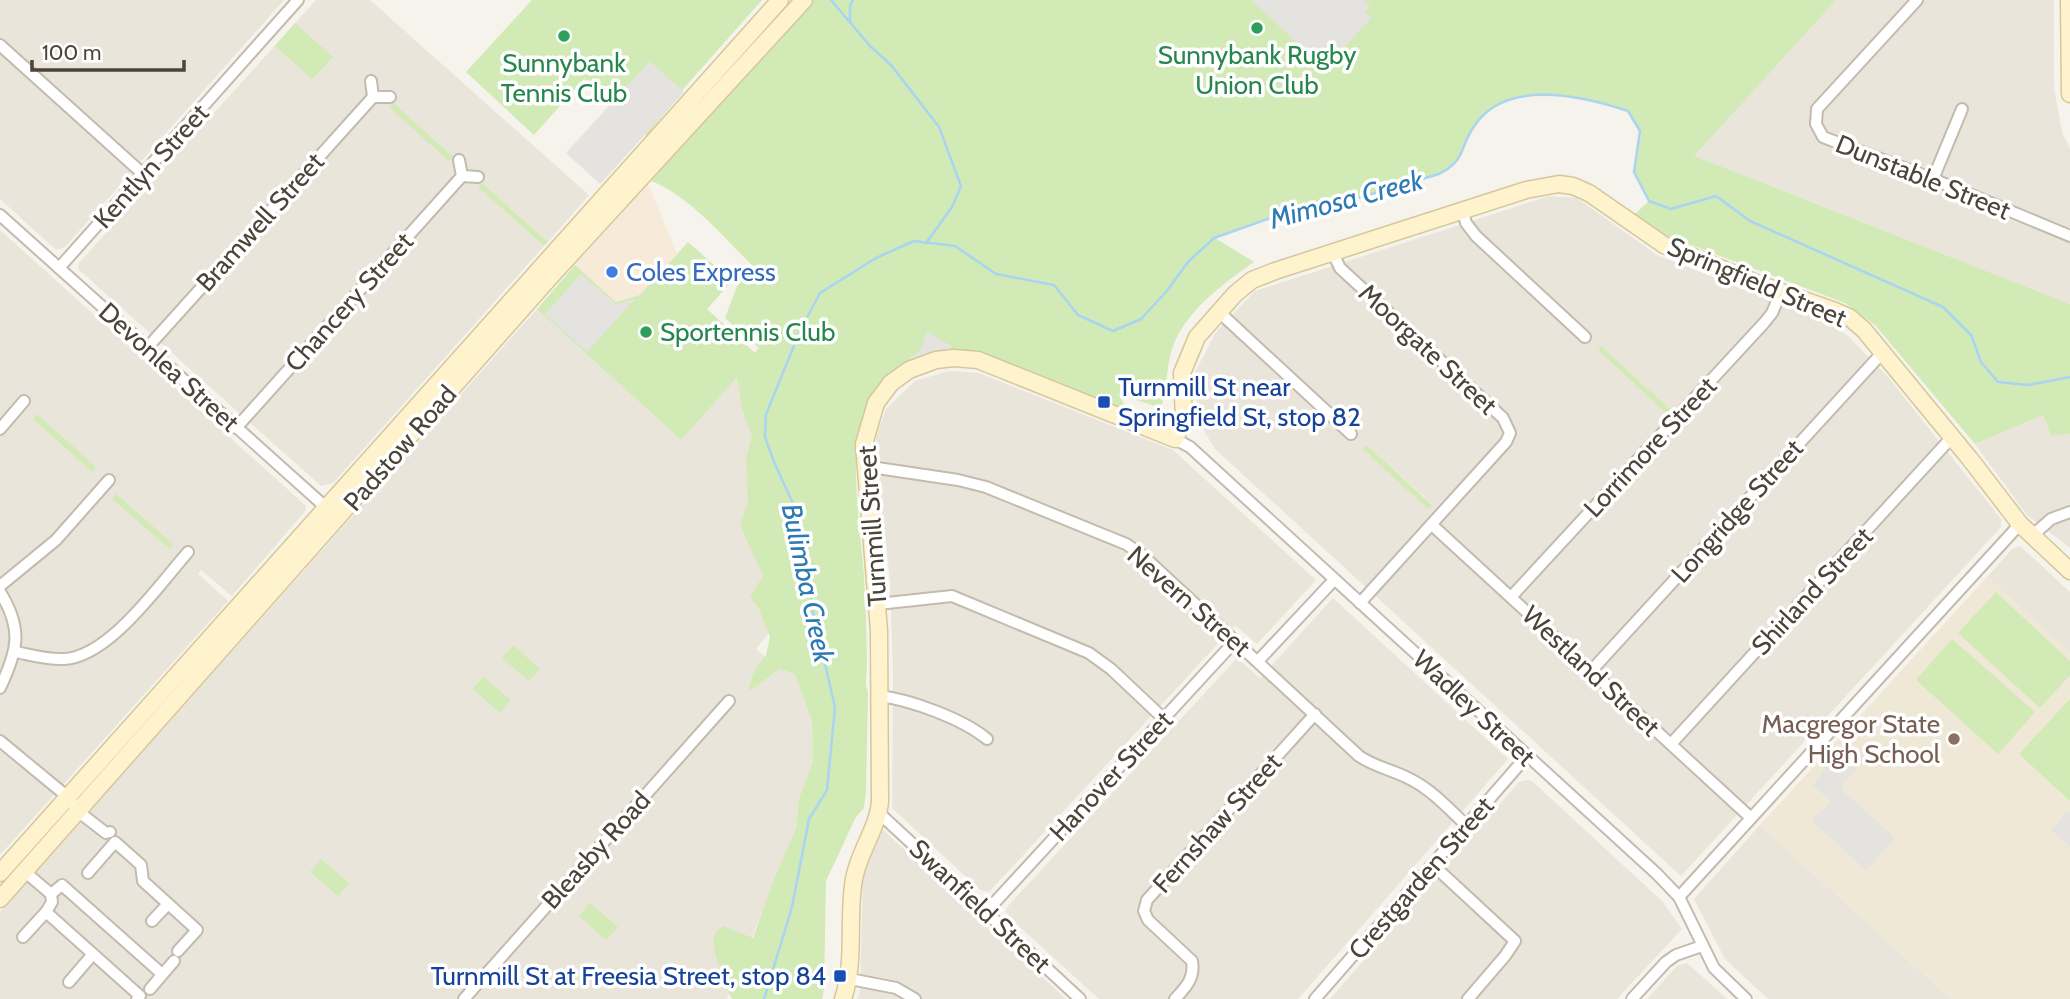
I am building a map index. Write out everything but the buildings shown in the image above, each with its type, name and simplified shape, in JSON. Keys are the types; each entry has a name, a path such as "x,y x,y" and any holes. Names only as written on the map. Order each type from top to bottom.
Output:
{"street":[{"name":"Kentlyn Street","path":"60,268 298,0"},
{"name":"Padstow Road","path":"0,873 72,804 332,513 780,0"},
{"name":"Dunstable Street","path":"1917,0 1818,109 1816,124 1823,137 2070,236"},
{"path":"2069,0 2070,94"},
{"name":"Padstow Road","path":"332,513 801,4"},
{"path":"0,45 143,174"},
{"path":"371,81 373,97 390,97"},
{"name":"Bramwell Street","path":"147,348 373,97"},
{"path":"1933,179 1962,109"},
{"path":"459,160 462,176 478,177"},
{"name":"Chancery Street","path":"236,428 462,176"},
{"name":"Springfield Street","path":"1175,439 1184,418 1182,373 1188,355 1197,337 1218,311 1252,280 1543,186 1573,186 1589,193 1664,245 1849,317 1883,352 2020,524 2070,571"},
{"path":"1463,212 1466,223 1476,236 1585,337"},
{"name":"Devonlea Street","path":"0,215 332,513"},
{"name":"Moorgate Street","path":"1332,253 1340,268 1508,425 1510,433 1506,442 1360,603"},
{"name":"Lorrimore Street","path":"1511,597 1764,323 1772,313 1781,292"},
{"path":"1218,311 1351,434"},
{"name":"Longridge Street","path":"1591,671 1883,352"},
{"name":"Turnmill Street","path":"879,813 878,604 864,444 869,421 891,383 922,364 954,358 978,360 1175,439"},
{"path":"0,429 24,401"},
{"name":"Shirland Street","path":"1671,744 1952,437"},
{"name":"Wadley Street","path":"1175,439 1191,447 1679,897 1714,968 1746,999"},
{"name":"Nevern Street","path":"864,466 958,480 986,487 1126,544 1141,554 1372,765 1408,778 1430,790 1466,825"},
{"path":"0,586 56,540 109,480"},
{"path":"2032,536 2051,519 2070,512"},
{"path":"1679,897 2020,524"},
{"name":"Westland Street","path":"1432,525 1751,817"},
{"path":"16,652 66,659 99,647 114,636 188,552"},
{"path":"1258,661 1334,580"},
{"path":"0,592 14,620 16,652 0,688"},
{"path":"878,604 952,596 1089,653 1111,669 1164,719"},
{"name":"Hanover Street","path":"986,912 1235,641"},
{"path":"880,696 900,698 918,705 977,731 987,739"},
{"name":"Bleasby Road","path":"464,999 729,701"},
{"name":"Fernshaw Street","path":"1175,999 1189,984 1194,971 1192,961 1149,920 1144,911 1147,900 1315,715"},
{"path":"0,741 98,827 110,832"},
{"name":"Crestgarden Street","path":"1315,999 1527,757"},
{"name":"Padstow Road","path":"0,899 24,871 72,804"},
{"path":"843,999 850,979 854,877 860,854 879,813"},
{"name":"Swanfield Street","path":"879,813 1080,999"},
{"path":"88,873 116,842 141,865 143,881 197,930 150,989"},
{"path":"1433,865 1516,941 1468,999"},
{"path":"23,937 52,902 51,894 24,871"},
{"path":"51,894 62,885 162,974"},
{"path":"152,921 168,904"},
{"path":"46,912 140,996 137,999"},
{"path":"1632,999 1676,954 1702,946"},
{"path":"69,982 93,954"},
{"path":"850,979 896,988 915,999"}],"shaded area":[{"path":"0,0 284,0 65,247 55,249 0,199"},
{"path":"316,0 370,0 589,195 548,242 482,183 479,187 544,246 333,483 321,486 78,269 79,263"},
{"path":"1251,0 1364,0 1370,6 1365,12 1371,18 1331,62 1325,57 1319,63"},
{"path":"1836,0 2054,0 2054,87 2062,132 2070,149 2070,304 1693,156"},
{"path":"650,61 684,92 600,184 566,153"},
{"path":"648,184 677,253 641,295 616,302 575,265"},
{"path":"1549,196 1577,198 1657,255 1816,317 1847,335 1888,377 2001,519 2001,527 1681,876 1214,448 1201,425 1193,376 1216,332 1255,291","holes":["1601,346 1669,408 1669,409 1666,412 1598,350","1367,445 1432,504 1429,508 1364,449"]},
{"path":"0,230 306,506 306,510 232,596 201,570 198,574 228,601 0,855","holes":["37,415 96,467 92,472 33,419"]},
{"path":"581,274 616,304 635,299 587,352 545,314"},
{"path":"537,309 681,440 755,354 771,630 756,649 779,669 795,674 812,722 813,761 799,798 796,828 727,999 0,999 0,912"},
{"path":"927,331 951,346 951,352 908,364 907,361 921,350"},
{"path":"949,371 979,373 1173,450 1316,580 1257,644 1235,625 989,892 980,890 892,808 893,673 890,580 876,437 886,409 915,381"},
{"path":"2043,415 2051,436 2070,434 2070,548 2027,515 1975,444"},
{"path":"2020,546 2070,592 2070,653 1987,577 2012,549"},
{"name":"Macgregor State High School","path":"1987,577 2070,653 2070,999 1951,999 1760,825"},
{"path":"1333,598 1508,759 1298,999 1099,999 1010,918 1006,912 1007,907 1237,658 1260,678"},
{"path":"1865,750 1870,759 1861,764 1842,784 1842,790 1895,838 1866,870 1812,821 1831,801 1813,785 1823,771 1826,753 1852,756"},
{"path":"1519,782 1533,782 1663,902 1682,929 1617,999 1330,999"},
{"path":"2068,811 2070,813 2070,847 2051,830"},
{"path":"1760,825 1951,999 1768,999 1725,959 1694,899"},
{"path":"883,830 1066,999 857,999 860,992 863,874"},
{"path":"1687,963 1727,999 1647,999 1677,966"}],"green space":[{"name":"Sunnybank Tennis Club","path":"532,0 762,0 685,87 647,136 584,79 534,135 466,72"},
{"path":"813,0 1836,0 1694,156 2070,304 2070,434 2051,436 2043,415 1975,444 1875,325 1845,303 1662,234 1634,215 1649,201 1634,172 1640,131 1628,111 1567,96 1524,96 1504,102 1487,112 1473,128 1458,159 1439,174 1331,206 1282,214 1215,238 1254,262 1218,289 1186,323 1172,349 1161,408 1118,394 1129,411 974,350 921,350 881,386 864,414 856,454 867,639 866,792 864,808 856,817 826,881 822,999 732,999 717,960 715,935 723,926 753,938 796,828 799,798 813,761 812,722 795,674 779,669 748,691 754,671 766,655 770,637 759,609 750,597 763,576 740,525 748,501 746,459 752,436 742,409 737,377 681,440 537,309 575,265 616,302 640,295 688,242 732,281 707,309 755,353 759,348 725,318 737,286 753,266 718,230 679,196 651,181"},
{"path":"295,23 333,57 312,79 275,46"},
{"path":"393,103 453,157 449,161 389,107"},
{"path":"482,183 548,242 544,246 478,187"},
{"path":"1601,346 1670,409 1666,413 1598,350"},
{"path":"37,414 96,467 92,472 33,419"},
{"path":"1367,445 1432,505 1428,509 1363,449"},
{"path":"116,494 174,545 170,549 112,499"},
{"path":"1996,592 2070,661 2070,675 2040,708 1958,633"},
{"path":"1952,639 2035,712 1998,754 1916,680"},
{"path":"513,645 540,669 529,681 502,658"},
{"path":"483,677 511,700 500,713 473,689"},
{"path":"2070,699 2070,801 2019,754"},
{"path":"321,859 349,883 338,896 310,872"},
{"path":"590,903 618,927 606,940 579,916"}],"waterway":[{"name":"Bulimba Creek","path":"831,0 870,46 891,65 939,127 961,186 952,207 926,243"},
{"path":"850,21 850,6 853,0"},
{"name":"Mimosa Creek","path":"764,999 792,907 809,819 827,790 835,707 813,612 801,521 765,437 766,414 801,329 820,293 876,258 914,241 955,246 996,274 1054,285 1078,315 1113,331 1141,319 1166,292 1188,262 1214,238 1282,214 1331,206 1439,174 1458,159 1473,128 1487,112 1504,102 1524,96 1567,96 1628,111 1640,131 1634,172 1649,201 1671,209 1716,196 1750,221 1943,307 1971,335 1981,362 1998,382 2028,385 2070,377"}],"place":[{"name":"Sunnybank Rugby Union Club","path":"1257,28"},
{"name":"Sunnybank Tennis Club","path":"564,36"},
{"name":"Coles Express","path":"612,272"},
{"name":"Sportennis Club","path":"646,332"},
{"name":"Turnmill St near Springfield St, stop 82","path":"1104,402"},
{"name":"Macgregor State High School","path":"1954,739"},
{"name":"Turnmill St at Freesia Street, stop 84","path":"840,976"}]}
